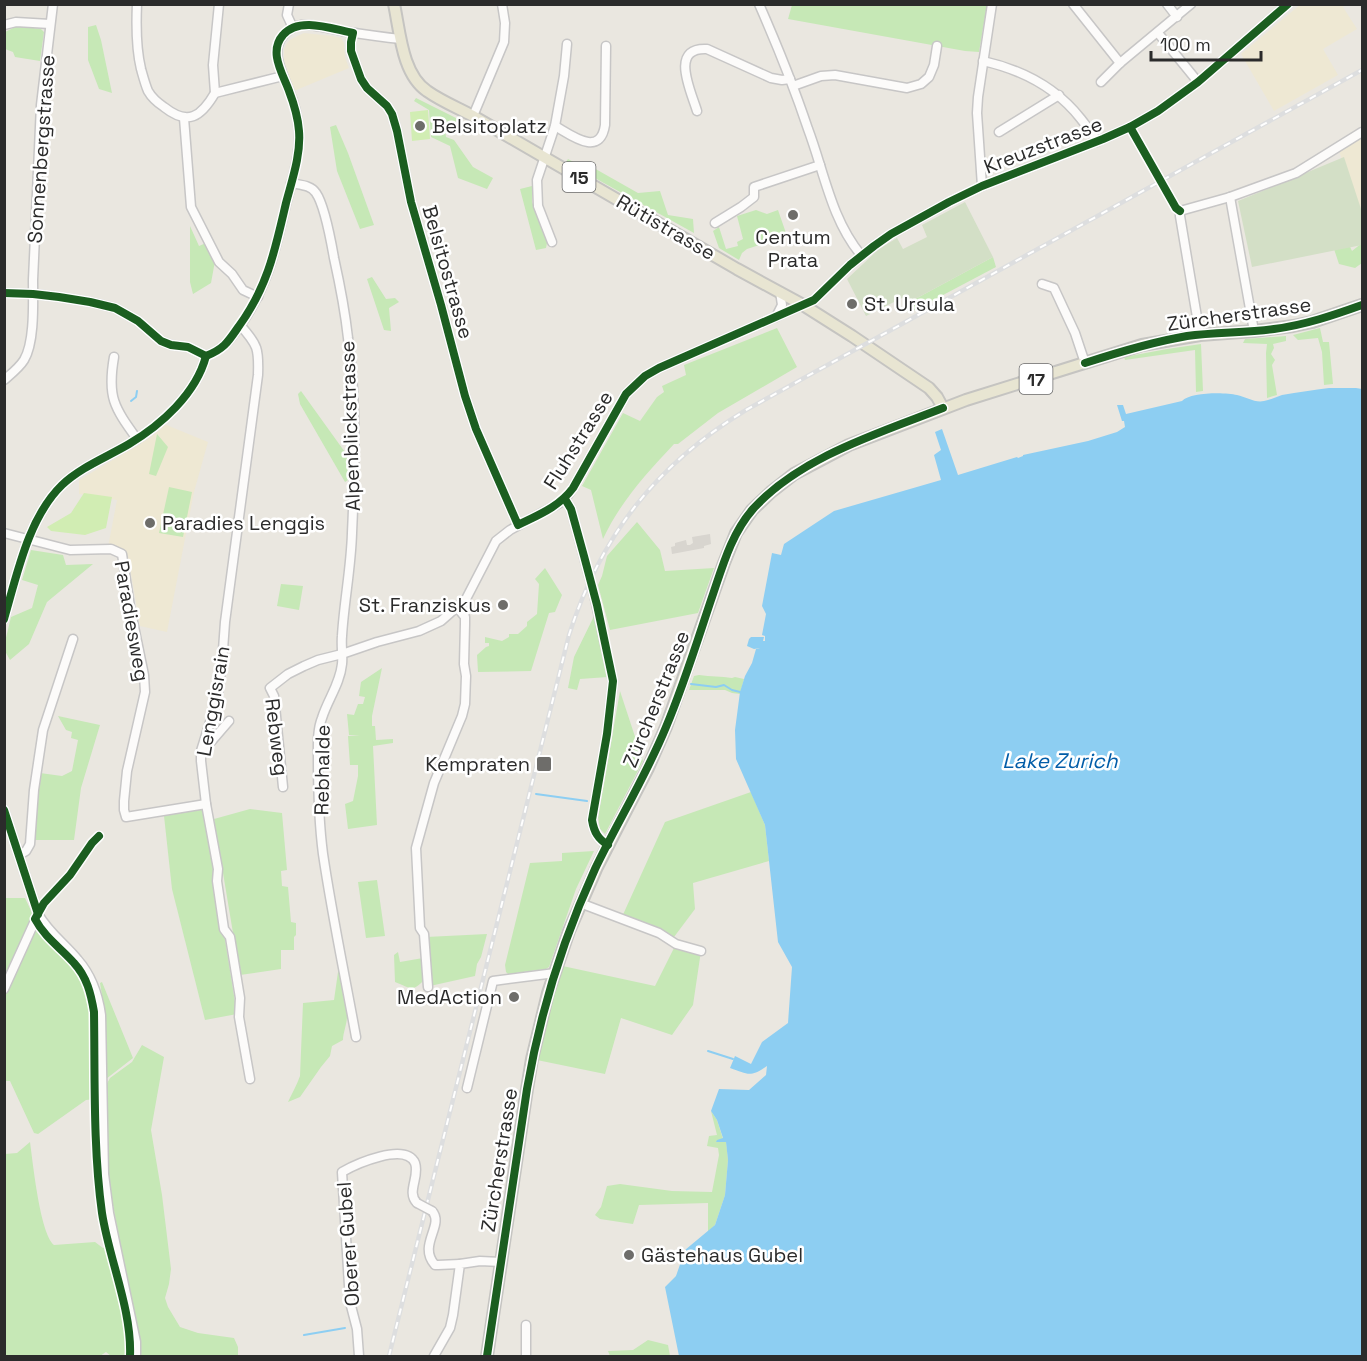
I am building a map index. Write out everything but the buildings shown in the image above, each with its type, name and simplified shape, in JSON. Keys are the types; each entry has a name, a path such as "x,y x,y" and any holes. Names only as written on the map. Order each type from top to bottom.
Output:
{"main road":[{"name":"Rütistrasse","path":"394,4 408,67 421,87 428,93 546,157 803,306 920,381 935,393 943,408"},
{"name":"Zürcherstrasse","path":"487,1356 532,1059 548,993 580,903 648,768 666,727 736,533 752,510 800,470 849,445 943,408 1142,345 1200,335 1293,326 1362,305"}],"street":[{"name":"Sonnenbergstrasse","path":"4,381 24,360 28,351 33,309 39,126 53,4"},
{"path":"136,4 138,55 148,91 154,99 175,115 184,118 199,114 208,106 215,93 213,65 219,4"},
{"path":"289,4 287,15 293,27"},
{"path":"473,116 504,42 505,23 502,4"},
{"path":"759,4 791,82 831,200 839,219 861,255"},
{"path":"982,186 977,112 992,4"},
{"path":"1073,4 1120,63"},
{"path":"1167,4 1177,16"},
{"path":"1101,82 1120,63 1191,4"},
{"name":"Kreuzstrasse","path":"803,306 814,300 861,255 891,234 931,211 982,186 1097,142 1137,124 1158,111 1198,82 1288,4"},
{"path":"4,26 16,22 50,24"},
{"path":"206,356 222,349 258,297 272,262 291,183 299,145 298,129 295,110 276,54 278,44 293,27 301,26 317,26 401,39"},
{"name":"Belsitostrasse","path":"353,33 351,51 361,79 367,88 387,106 398,131 411,202 465,396 476,429 518,525"},
{"path":"1158,33 1198,82"},
{"path":"552,242 537,203 538,176 555,126 567,44"},
{"path":"555,126 587,143 601,137 605,125 606,46"},
{"path":"697,111 685,66 689,52 696,49 706,49 771,78 791,82 835,75 907,88 921,84 929,77 938,46"},
{"path":"983,61 1002,65 1046,84 1072,107 1097,142"},
{"path":"215,93 283,76"},
{"path":"999,132 1059,95"},
{"path":"184,118 191,207 219,262 232,273 243,290 258,297"},
{"path":"1200,335 1180,211 1230,197 1296,173 1362,132"},
{"path":"714,223 754,197 754,187 820,165"},
{"name":"Alpenblickstrasse","path":"291,183 312,189 320,200 330,237 348,339 353,396 354,459 352,541 341,638 342,654"},
{"path":"1230,197 1254,331"},
{"path":"1042,284 1054,288 1075,333 1085,363"},
{"path":"776,318 782,305 780,292"},
{"path":"4,293 33,294 115,308 138,321 161,341 188,347 206,356"},
{"name":"Fluhstrasse","path":"458,607 469,593 496,541 518,525 565,499 620,402 633,386 659,368 803,306"},
{"name":"Lenggisrain","path":"240,325 254,341 259,353 258,375 217,699 201,751 201,767 218,869 217,881 224,929 230,937 240,998 239,1017 249,1079"},
{"path":"4,619 29,540 45,507 62,485 85,468 137,439 164,418 196,382 206,356"},
{"path":"114,357 111,373 112,396 116,407 137,439"},
{"path":"565,499 571,509 594,594 613,681 607,734 592,820 596,834 602,842 608,845"},
{"name":"Paradiesweg","path":"4,533 70,550 111,549 119,552 123,557 145,692 127,771 124,801 126,816 206,804"},
{"path":"342,654 418,632 441,621 458,607 465,617 465,704 434,783 416,848 420,928 424,934 429,987"},
{"path":"19,855 30,844 35,782 43,730 73,639"},
{"name":"Rebweg","path":"284,787 274,696 270,688 304,666 342,654"},
{"name":"Rebhalde","path":"342,654 341,673 321,719 318,758 319,804 323,853 356,1037"},
{"path":"201,751 229,721"},
{"path":"4,810 38,914 46,927 86,969 99,999 104,1174 109,1213 136,1342 136,1356"},
{"path":"580,903 659,933 676,944 701,951"},
{"path":"4,989 38,914"},
{"path":"467,1088 493,981 555,973"},
{"name":"Oberer Gubel","path":"359,1356 357,1329 350,1302 342,1172 384,1155 404,1155 411,1158 416,1171 412,1193 414,1200 436,1216 430,1240 431,1261 435,1265 480,1261 501,1262"},
{"path":"434,1356 450,1328 460,1263"},
{"path":"526,1325 526,1356"}],"shaded area":[{"path":"1301,4 1345,5 1343,7 1357,29 1323,49 1338,75 1274,111 1241,54"},
{"path":"304,33 341,38 349,68 294,91 284,60 284,49 291,39"},
{"path":"1362,136 1362,221 1339,151"},
{"name":"Paradies Lenggis","path":"164,424 208,442 194,492 167,632 140,626 125,552 108,547 117,500 79,494 79,480 140,444"},
{"path":"710,534 711,544 704,548 672,554 671,547 675,546 675,543 686,540 687,545 690,545 693,543 692,537"}],"green space":[{"path":"792,5 987,5 979,52 788,19"},
{"path":"96,25 112,93 99,89 88,60 88,27"},
{"path":"17,26 41,29 44,32 40,61 15,57 13,52 5,49 5,32"},
{"path":"416,98 460,120 445,129 446,137 454,140 473,167 493,178 487,189 458,178 450,146 431,137 429,110 414,101"},
{"name":"Belsitoplatz","path":"428,110 430,139 412,141 410,112"},
{"path":"336,125 374,225 360,229 337,171 330,127"},
{"path":"1344,157 1362,212 1362,245 1252,267 1238,201"},
{"path":"568,159 577,164 585,163 638,193 660,191 668,215 693,219 694,233 566,162"},
{"path":"532,186 532,202 548,238 546,248 536,250 520,189"},
{"path":"965,202 993,257 906,304 904,297 866,316 847,279 879,249 897,238 903,249 927,237 922,225"},
{"path":"756,210 767,214 778,210 787,236 747,249 739,260 719,248 713,231 719,227 726,249 738,246 737,242 743,239 737,216"},
{"path":"190,226 199,246 206,243 215,261 211,283 193,294 190,282"},
{"path":"1344,234 1352,251 1362,243 1362,263 1355,268 1339,264 1331,240"},
{"path":"993,257 996,267 909,313 905,309 906,304"},
{"path":"372,277 386,299 395,298 399,302 389,308 391,331 384,330 367,279"},
{"path":"777,328 797,367 718,413 678,444 674,444 626,500 603,539 591,490 582,486 623,413 640,421 657,397 664,392 662,386 686,375 684,365"},
{"path":"1320,328 1323,342 1329,342 1333,384 1324,385 1322,352 1318,338 1298,340 1293,335"},
{"path":"1286,336 1286,341 1273,344 1271,354 1275,360 1272,365 1277,395 1267,398 1267,344 1243,343 1245,339"},
{"path":"1201,344 1203,391 1196,392 1195,350 1125,360 1124,357 1167,349"},
{"path":"301,391 347,455 348,480 345,482 300,404 298,394"},
{"path":"157,434 168,447 156,476 149,474"},
{"path":"169,487 192,492 183,537 159,533"},
{"path":"84,493 112,497 106,528 85,535 51,531 47,527 71,513"},
{"path":"637,522 660,550 665,571 714,568 698,613 610,630 598,585 607,556"},
{"path":"31,550 63,555 66,565 93,564 47,602 29,644 10,660 4,646 11,617 32,608 38,585 22,580"},
{"path":"545,568 562,595 555,612 549,613 531,671 478,672 477,655 489,646 489,643 485,643 485,637 502,641 509,637 509,634 518,634 537,614 539,584 535,579"},
{"path":"281,584 303,586 299,610 277,606"},
{"path":"595,614 608,677 580,679 577,690 568,688 574,657"},
{"path":"382,668 372,726 375,726 376,740 393,739 393,743 373,746 377,825 348,829 345,804 353,801 358,765 350,765 348,736 360,736 349,735 347,714 354,715 358,704 363,704 365,697 359,696 361,682"},
{"path":"694,676 744,679 740,694 725,690 689,690"},
{"path":"620,691 643,761 605,834 600,829 598,817"},
{"path":"58,716 100,725 81,788 74,840 35,840 40,773 62,776 72,771 78,740 71,738 72,732 66,730"},
{"path":"751,792 765,825 769,861 693,883 695,909 671,941 621,919 665,822"},
{"path":"204,809 237,1014 205,1020 172,889 164,816"},
{"path":"250,809 282,813 287,870 281,871 282,886 288,887 291,922 296,923 296,935 294,950 281,950 281,969 240,975 214,819"},
{"path":"594,851 576,889 549,967 508,974 505,965 530,863 562,861 562,853"},
{"path":"377,880 385,936 366,938 358,882"},
{"path":"4,898 25,898 35,919 73,963 87,984 93,1006 96,1099 86,1100 38,1134 34,1133 10,1081 5,1081"},
{"path":"487,934 475,976 430,986 426,937"},
{"path":"676,944 701,951 693,1005 672,1035 621,1018 605,1074 532,1059 558,965 655,986"},
{"path":"398,952 400,962 423,958 425,979 414,988 395,982 394,955"},
{"path":"339,965 347,1012 343,1040 332,1046 330,1056 300,1097 288,1102 300,1076 303,1003 334,1000"},
{"path":"102,982 133,1058 106,1079 104,1008 100,983"},
{"path":"142,1045 164,1057 151,1130 171,1269 165,1298 180,1327 198,1333 234,1338 238,1347 238,1356 138,1356 139,1344 107,1173 105,1087 110,1078 132,1062"},
{"path":"711,1111 717,1120 723,1139 716,1142 726,1141 728,1160 725,1195 715,1225 708,1232 708,1203 639,1205 633,1224 600,1219 595,1215 601,1207 607,1186 620,1184 672,1191 712,1192 719,1155 718,1148 707,1146 709,1136 717,1135"},
{"path":"30,1142 41,1213 49,1238 54,1245 95,1242 103,1248 109,1246 126,1320 130,1352 128,1356 111,1356 106,1352 100,1356 5,1356 5,1154 17,1153"},
{"path":"648,1340 668,1345 670,1356 610,1356 608,1351 633,1350"}],"water":[{"name":"Lake Zurich","path":"1329,388 1362,389 1362,1356 679,1356 665,1287 676,1276 685,1250 715,1225 725,1195 728,1160 726,1142 716,1142 723,1138 717,1120 711,1111 719,1089 749,1090 766,1075 767,1066 749,1074 730,1068 735,1056 751,1064 762,1042 788,1023 792,967 778,942 765,825 736,759 735,730 740,692 756,649 760,648 754,649 747,646 749,639 764,637 763,641 765,641 765,636 762,635 766,614 762,606 772,553 781,555 784,544 834,511 941,480 934,455 941,450 935,432 942,429 958,475 1023,455 1088,441 1117,432 1125,427 1117,405 1123,405 1126,414 1182,401 1200,394 1232,394 1261,401 1282,395"}],"waterway":[{"path":"131,401 136,397 137,391"},
{"path":"691,684 716,687 724,685 740,692"},
{"path":"536,794 587,801"},
{"path":"708,1051 733,1059"},
{"path":"304,1335 345,1328"}],"railway":[{"path":"389,1356 569,635 598,565 615,534 636,506 685,454 746,410 1362,70"}],"cycle path":[{"path":"206,356 225,344 249,311 264,282 274,252 299,149 296,111 278,63 277,49 283,35 298,26 316,25 353,33 351,51 361,79 392,114 411,202 465,396 476,429 518,525 548,510 573,488 626,394 645,376 814,300 850,265 874,246 949,202 982,186 1103,139 1158,111 1198,82 1288,4"},
{"path":"1130,127 1176,208 1180,211"},
{"path":"4,293 59,297 115,308 138,321 161,341 188,347 206,356"},
{"path":"1085,363 1161,341 1187,336 1297,325 1362,305"},
{"path":"4,619 25,548 50,498 77,473 129,444 165,418 186,396 206,356"},
{"path":"487,1356 527,1089 554,977 583,895 650,763 672,712 732,542 753,509 794,475 842,448 943,408"},
{"path":"565,499 571,509 597,605 613,681 607,734 592,820 597,835 608,845"},
{"path":"4,810 38,914"},
{"path":"99,836 70,875 44,903 35,919 48,937 78,968 88,986 94,1012 95,1113 99,1189 105,1230 124,1303 130,1339 130,1356"}],"place":[{"name":"Belsitoplatz","path":"420,126"},
{"name":"Centum Prata","path":"793,215"},
{"name":"St. Ursula","path":"852,304"},
{"name":"Paradies Lenggis","path":"150,523"},
{"name":"St. Franziskus","path":"503,605"},
{"name":"Kempraten","path":"544,764"},
{"name":"MedAction","path":"514,997"},
{"name":"Gästehaus Gubel","path":"629,1255"}]}
